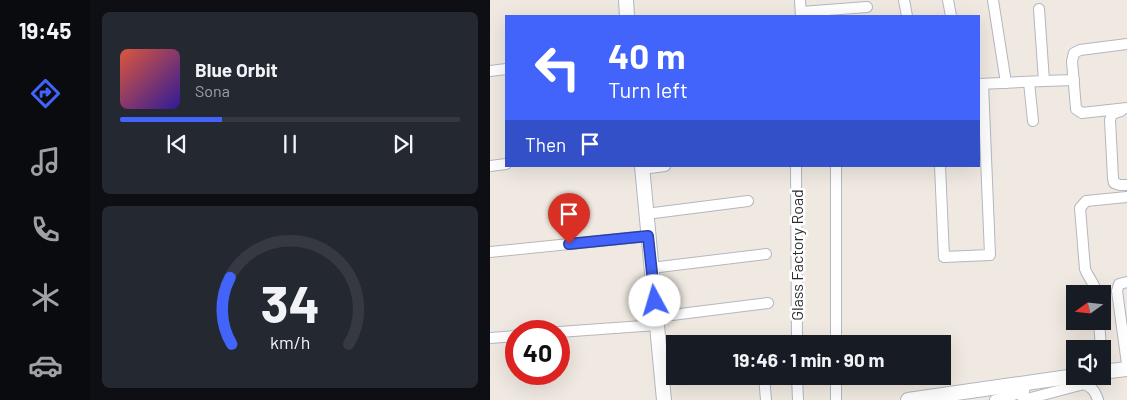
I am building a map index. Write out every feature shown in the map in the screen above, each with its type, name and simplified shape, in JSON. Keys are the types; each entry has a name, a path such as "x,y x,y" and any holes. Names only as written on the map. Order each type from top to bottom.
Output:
{"street":[{"path":"626,0 628,15"},
{"path":"800,0 801,14 867,7"},
{"path":"904,0 907,15"},
{"path":"948,0 951,15"},
{"path":"993,0 1006,83"},
{"path":"1039,8 1044,81"},
{"path":"1127,44 1080,50 1074,53 1072,61 1076,108 1082,113 1127,109"},
{"path":"490,71 505,69"},
{"path":"940,167 944,257 990,255 981,84 1074,80"},
{"path":"1029,82 1033,121"},
{"path":"1127,109 1112,114 1110,120 1114,183 1127,185"},
{"path":"490,166 505,164"},
{"name":"Glass Factory Road","path":"796,167 797,335"},
{"path":"836,167 836,335"},
{"path":"642,168 657,321 666,359"},
{"path":"1095,285 1094,282 1089,279 1085,270 1080,208 1086,201 1127,197"},
{"path":"646,214 748,202"},
{"path":"490,252 648,236"},
{"path":"651,268 766,254"},
{"path":"1127,282 1119,284 1117,291 1127,364"},
{"path":"570,331 657,321 768,303"},
{"path":"490,338 505,337"},
{"path":"1111,370 1127,369"},
{"path":"908,400 1066,377"},
{"path":"995,400 1024,392 1025,383"},
{"path":"664,400 666,384"},
{"path":"1023,400 1084,384 1091,386 1098,400"},
{"path":"765,385 766,400"},
{"path":"797,385 798,400"},
{"path":"836,385 836,400"}],"route":[{"path":"569,244 648,236 655,301"}]}
